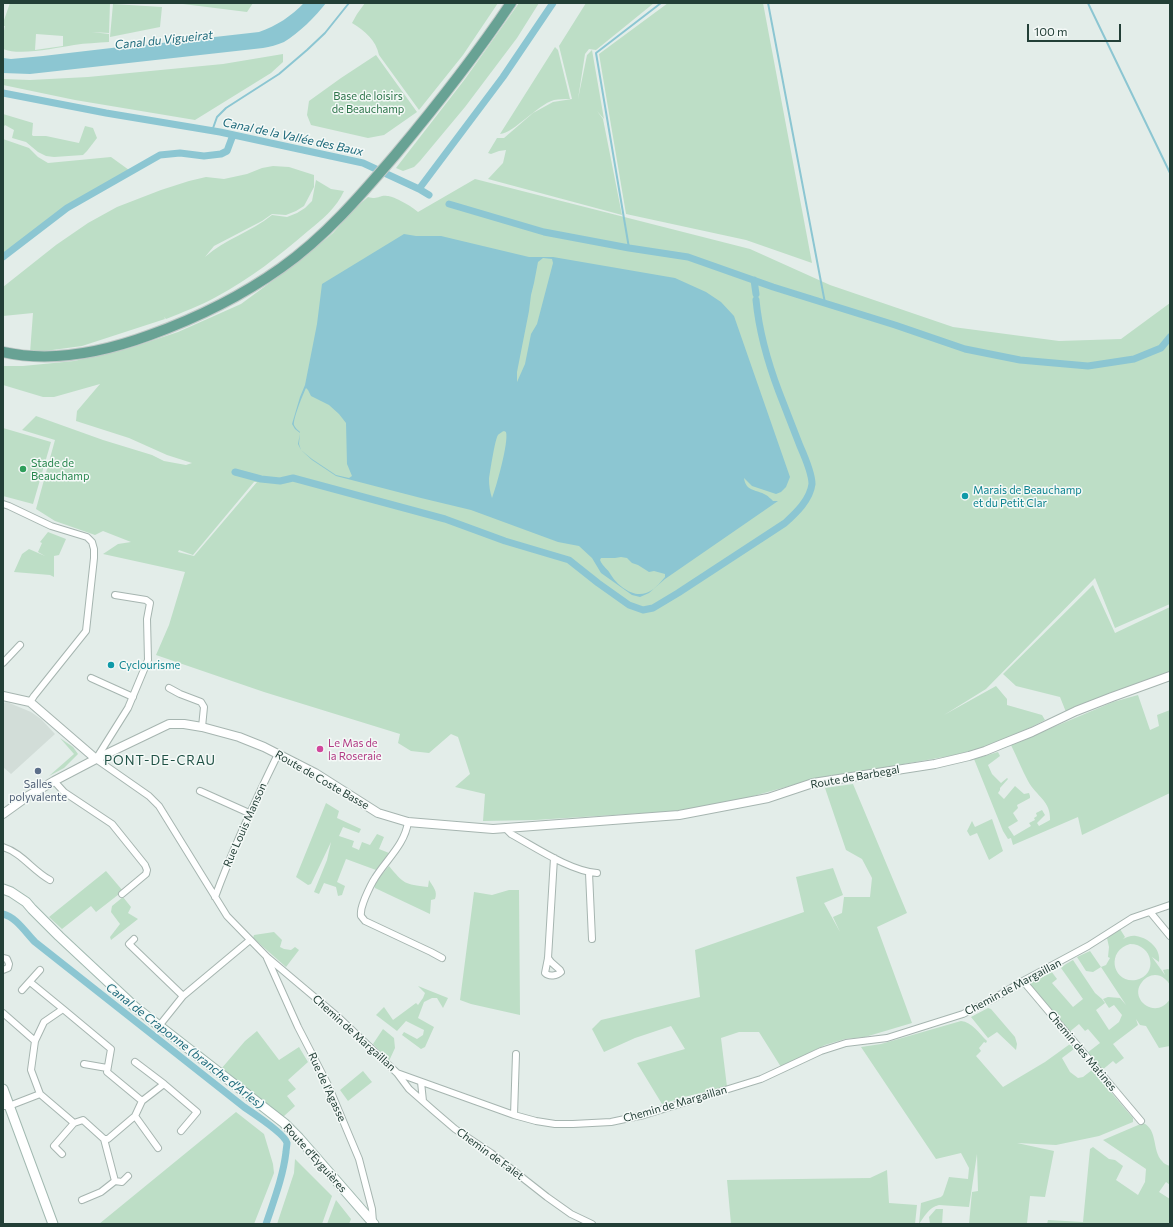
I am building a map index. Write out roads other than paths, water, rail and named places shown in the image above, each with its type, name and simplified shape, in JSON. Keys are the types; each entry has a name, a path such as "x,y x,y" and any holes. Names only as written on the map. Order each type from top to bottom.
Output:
{"main road":[{"path":"3,352 41,356 62,356 84,353 127,343 180,324 213,309 256,285 293,259 326,231 363,193 400,150 457,78 511,3"},
{"path":"3,360 41,356"},
{"name":"Route d'Eyguières","path":"3,889 11,892 26,902 59,936 135,1007 284,1123 299,1138 373,1223"},
{"name":"Route d'Eyguières","path":"3,896 18,900 32,909"},
{"path":"3,1089 6,1106 53,1224"}],"street":[{"path":"3,504 51,526 87,537 92,542 94,549 86,632 30,702"},
{"path":"3,696 30,702 96,759 128,708 148,660 147,619 150,602 115,595"},
{"path":"3,663 20,645"},
{"name":"Route de Barbegal","path":"527,826 679,815 768,798 813,783 935,764 985,751 1090,706 1170,676"},
{"path":"92,678 133,697"},
{"path":"169,688 201,702 204,707 202,727"},
{"name":"Route de Coste Basse","path":"3,814 28,796 96,759 169,724 184,724 202,727 239,737 264,747 325,779 360,803 378,813 408,822 483,828 527,826"},
{"path":"77,769 84,759 84,749"},
{"name":"Rue Louis Manson","path":"215,897 249,813 278,754"},
{"name":"Chemin de Margaillan","path":"96,759 149,796 159,806 227,916 250,940 267,957 337,1016 397,1073 514,1115 554,1124 611,1122 644,1115 761,1079 820,1051 846,1043 886,1038 963,1014 1088,946 1132,918 1151,913 1170,905"},
{"path":"54,781 64,792 112,824 145,864 147,870 146,874 122,894"},
{"path":"200,791 249,813"},
{"path":"408,822 405,836 374,878 360,909 360,916 365,920 442,958"},
{"path":"505,828 511,834 554,858 589,873 597,873"},
{"path":"3,847 20,856 43,876 50,880"},
{"path":"548,958 554,858"},
{"path":"589,873 592,939"},
{"path":"1151,913 1170,936"},
{"path":"134,939 129,944 183,996"},
{"path":"159,1026 183,996 250,940"},
{"name":"Rue de l'Agasse","path":"267,957 298,1027 328,1085 359,1159 372,1208 373,1223"},
{"path":"3,958 7,959 9,964 8,968 3,970"},
{"path":"22,990 40,970"},
{"name":"Chemin des Matines","path":"1023,981 1141,1121"},
{"path":"30,982 111,1049 107,1072 142,1101"},
{"path":"63,1009 44,1022 35,1041 31,1070 40,1094 74,1123"},
{"path":"3,1013 35,1041"},
{"path":"514,1115 516,1054"},
{"path":"135,1062 197,1112 181,1131"},
{"path":"84,1064 108,1068"},
{"name":"Chemin de Falet","path":"397,1073 409,1089 455,1128 491,1152 547,1197 571,1214 592,1224"},
{"path":"421,1082 423,1101"},
{"path":"104,1139 108,1139 135,1116 142,1101 164,1084"},
{"path":"6,1106 40,1094"},
{"path":"135,1116 158,1148"},
{"path":"62,1154 54,1146 74,1123 83,1120 104,1139 115,1181"},
{"path":"82,1200 101,1192 115,1181 122,1182 128,1176"}],"water":[{"path":"304,3 326,3 301,30 284,42 263,48 30,74 3,73 3,58 11,59 43,56 259,32 272,27 283,20"},
{"path":"404,234 416,236 441,236 529,257 553,257 675,278 706,292 721,302 734,316 790,477 786,487 781,492 776,494 752,486 744,478 745,483 749,488 766,495 773,501 778,501 665,579 649,593 640,597 632,595 601,573 592,558 579,546 558,542 471,510 336,476 312,460 301,450 336,475 349,478 352,476 347,464 346,423 339,414 329,405 311,396 306,388 298,406 294,422 294,426 300,433 292,424 300,397 305,385 317,324 322,284","holes":["543,258 552,259 553,263 537,324 531,334 525,364 517,382 517,372 538,262","503,431 506,432 506,445 492,498 489,479 491,463 498,435","601,558 627,558 632,563 649,572 654,571 665,574 665,577 649,592 636,594 626,590 617,583 600,560"]}],"waterway":[{"path":"212,131 217,117 226,108 279,74 325,33 349,3"},
{"name":"Canal de la Vallée des Baux","path":"3,93 106,113 220,132 363,163 419,189 503,77 553,3"},
{"path":"629,248 596,53 661,3"},
{"path":"768,3 825,303"},
{"path":"1088,3 1170,173"},
{"path":"3,257 67,208 160,155 180,153 204,156 221,154 227,151 233,135"},
{"path":"419,189 429,195"},
{"path":"449,204 544,232 629,248 688,257 773,287 895,325 965,349 1020,360 1088,366 1134,359 1161,348 1170,337"},
{"path":"754,280 756,294"},
{"path":"235,472 261,479 280,481 293,478 445,519 505,541 569,560 629,605 643,610 653,608 785,523 802,506 811,490 812,480 806,459 771,370 759,323 756,300"},
{"name":"Canal de Craponne (branche d'Arles)","path":"3,914 12,918 35,942 244,1107 281,1134 287,1143 285,1161 266,1224"}],"place":[{"name":"Stade de Beauchamp","path":"23,469"},
{"name":"Marais de Beauchamp et du Petit Clar","path":"965,496"},
{"name":"Cyclourisme","path":"111,665"},
{"name":"Le Mas de la Roseraie","path":"320,749"},
{"name":"Salles polyvalente","path":"38,771"}],"district":[{"name":"PONT-DE-CRAU","path":"160,761"}],"water label":[{"name":"Canal du Vigueirat","path":"164,40"}],"park label":[{"name":"Base de loisirs de Beauchamp","path":"368,102"}]}
